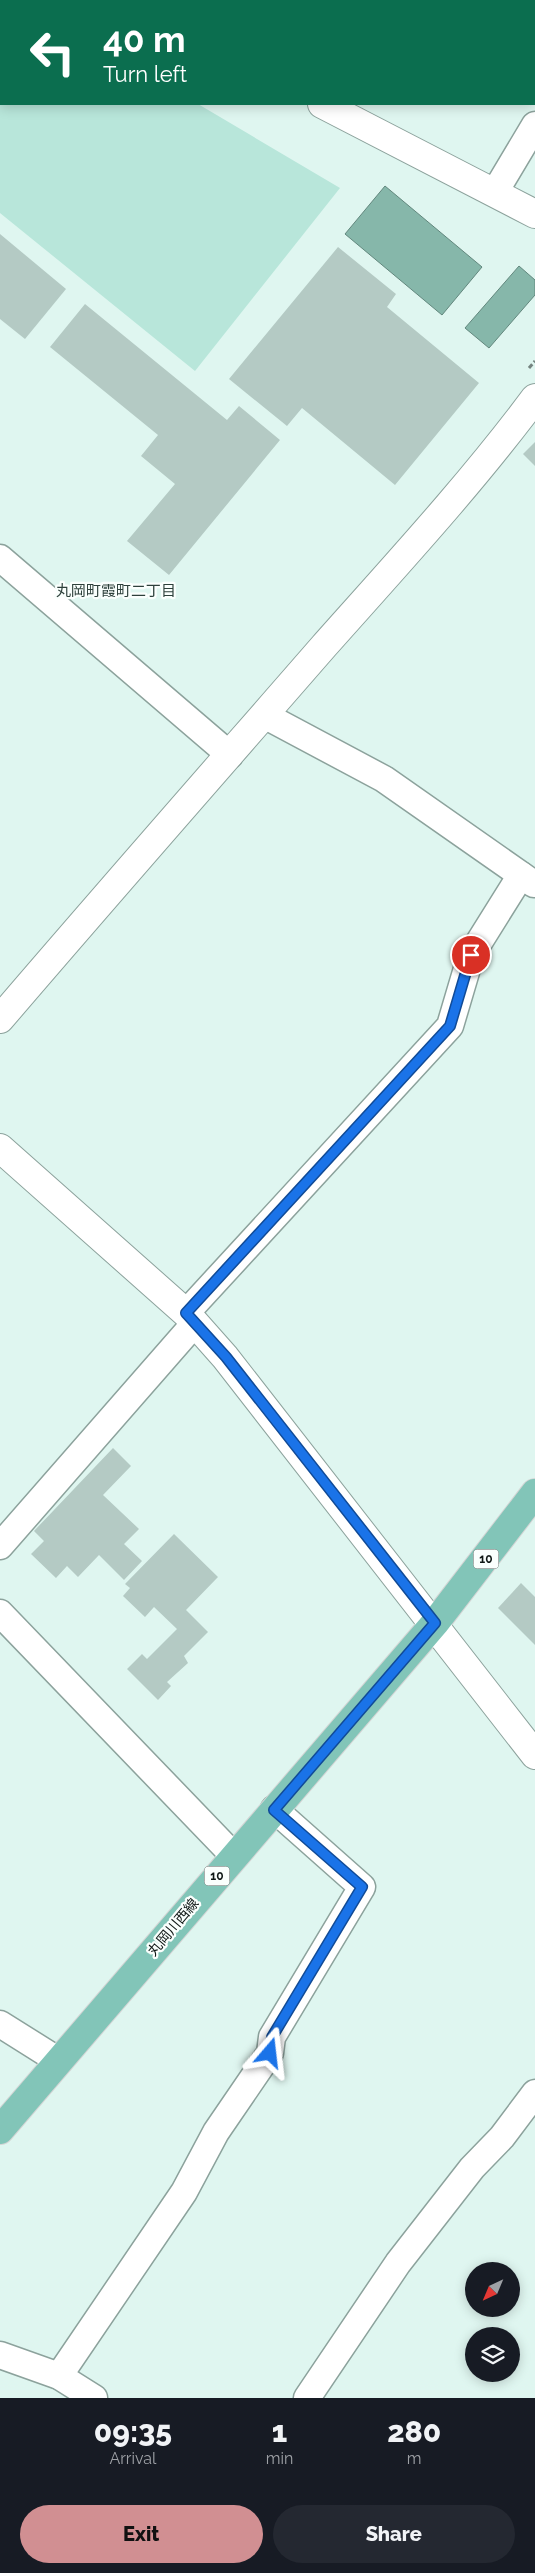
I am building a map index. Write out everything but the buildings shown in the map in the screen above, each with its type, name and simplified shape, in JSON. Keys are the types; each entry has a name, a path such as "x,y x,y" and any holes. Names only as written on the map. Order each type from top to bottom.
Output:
{"main road":[{"name":"丸岡川西線","path":"0,2130 435,1623 535,1492"}],"street":[{"path":"324,105 535,214"},
{"path":"495,192 535,125"},
{"path":"0,1019 156,836 230,755 506,438 535,398"},
{"path":"0,558 230,755"},
{"path":"0,1546 191,1318 450,1026 471,955 528,880 384,779 264,715"},
{"path":"0,1148 191,1318 226,1357 435,1623 535,1755"},
{"path":"0,1614 234,1856"},
{"path":"59,2376 184,2192 216,2132 270,2053 272,2037 362,1887 274,1810"},
{"path":"0,2024 59,2061"},
{"path":"307,2398 398,2263 472,2168 502,2137 535,2093"},
{"path":"2,2360 59,2376 94,2398"}],"shaded area":[{"path":"0,105 200,105 340,188 195,371 0,213"},
{"path":"385,186 482,267 442,315 345,234"},
{"path":"519,266 535,280 535,295 489,348 465,328"}],"district":[{"name":"丸岡町霞町二丁目","path":"116,591"}],"route":[{"path":"270,2053 272,2037 362,1887 274,1810 435,1623 226,1357 186,1313 450,1026 471,955"}]}
